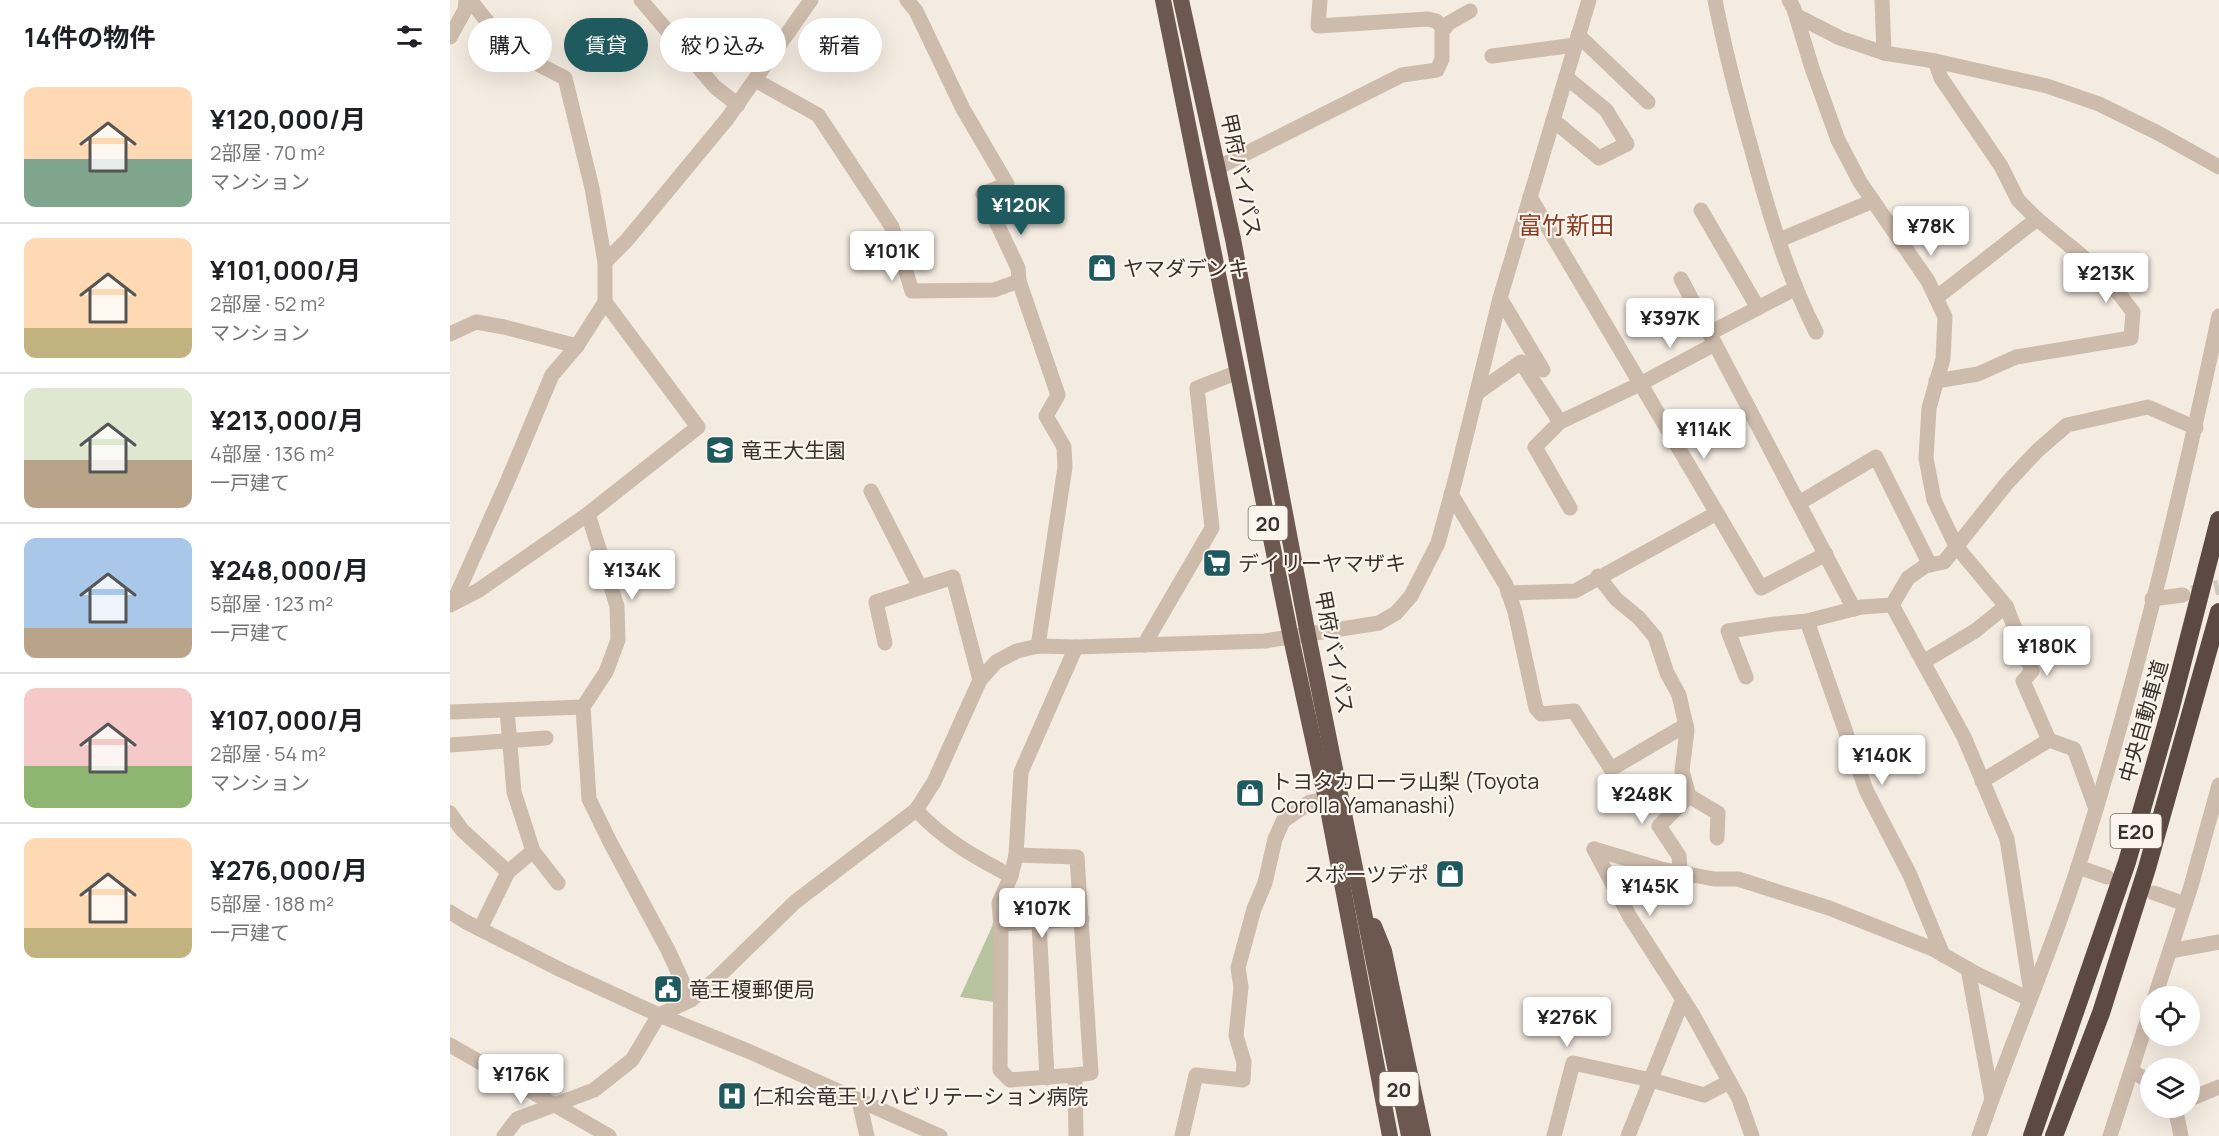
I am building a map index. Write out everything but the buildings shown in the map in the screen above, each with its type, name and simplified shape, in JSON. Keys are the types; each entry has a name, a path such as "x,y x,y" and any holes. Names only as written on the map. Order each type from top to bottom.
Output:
{"highway":[{"name":"甲府バイパス","path":"1163,0 1291,638 1326,799 1390,1136"},
{"name":"甲府バイパス","path":"1181,0 1217,168 1409,1136"},
{"name":"中央自動車道","path":"2032,1136 2127,862 2170,711 2219,520"},
{"name":"E20","path":"2054,1136 2101,1013 2140,890 2219,612"},
{"path":"1338,862 1333,897 1378,1136"},
{"path":"1358,886 1384,951 1423,1136"}],"street":[{"path":"450,37 468,0"},
{"path":"450,604 457,594 508,480 552,375 577,346 605,302 605,262 592,188 565,78 528,59 499,36 468,0"},
{"path":"641,0 715,87 738,105"},
{"path":"605,262 627,240 738,105 811,0"},
{"path":"907,0 916,11 963,109 1007,184 983,194 1018,268 1019,281 1058,395 1046,416 1064,447 1065,467 1038,646"},
{"path":"1320,0 1318,26 1428,19 1436,21 1444,28"},
{"path":"504,1136 517,1119 594,1090 632,1060 658,1014 691,1000 717,978 795,902 916,810 934,782 980,680 996,662 1017,651 1038,646 1144,645 1291,638 1379,623 1396,613 1411,596 1438,543 1500,298 1589,0"},
{"path":"1715,0 1727,61 1768,210 1796,288 1816,332"},
{"path":"1789,0 1797,16 1812,68 1838,141 1860,182 1928,281 1945,317 1943,359 1929,408 1926,458 1934,500 1956,546 2006,606 2032,671 2023,681 2049,740 2074,749 2096,809"},
{"path":"1882,0 1884,53"},
{"path":"1217,168 1402,75 1437,70 1442,59 1442,31 1449,23 1470,11"},
{"path":"1797,16 1840,38 1884,53 1935,61 2047,86 2099,104 2219,167"},
{"path":"1492,56 1577,40"},
{"path":"1577,40 1648,102"},
{"path":"1935,61 1941,78 2001,166 2014,194 2037,219 2081,255 2120,295 2133,312 2131,338 2016,357 1978,374 1936,381"},
{"path":"1553,120 1599,158 1627,144 1606,110 1566,77"},
{"path":"755,80 818,114 892,227 912,291 994,290 1019,281"},
{"path":"1530,197 1761,588 1826,554"},
{"path":"1779,240 1873,201"},
{"path":"1701,210 1758,308"},
{"path":"1936,298 2037,219"},
{"path":"1681,279 1854,609"},
{"path":"1570,508 1535,447 1560,422 1640,384 1758,308 1796,288"},
{"path":"1500,298 1543,370"},
{"path":"450,604 479,590 588,514 698,427 605,302"},
{"path":"1979,1136 2078,867 2117,738 2196,428 2219,316"},
{"path":"450,334 476,321 577,346"},
{"path":"1477,393 1521,362 1560,422"},
{"path":"1144,645 1212,528 1197,388 1239,372"},
{"path":"1892,605 1908,578 1930,565 1944,562 2007,483 2038,450 2067,425 2148,407 2196,428"},
{"path":"1799,503 1876,457 1930,565"},
{"path":"871,491 920,587"},
{"path":"1451,494 1506,585 1515,612 1536,708 1541,714 1574,711 1611,770 1686,725"},
{"path":"1508,593 1575,591 1598,576 1717,513"},
{"path":"588,514 616,606 618,640 606,672 583,707 589,799 668,950 691,1000"},
{"path":"1598,576 1616,599 1639,618 1655,637 1667,673 1680,694 1686,725 1682,771 1689,796 1718,813 1717,838"},
{"path":"885,643 876,602 953,577 980,680"},
{"path":"2152,599 2183,594"},
{"path":"1746,677 1728,631 1807,621 1854,609 1892,605"},
{"path":"1892,605 1964,737 2007,839 2030,996"},
{"path":"1923,662 1975,631 2006,606"},
{"path":"1807,621 1866,790 1910,875 1943,955"},
{"path":"1016,855 1077,858 1091,1073 1010,1080 1000,1071 999,903 1011,876 1016,855 1021,772 1076,647"},
{"path":"450,712 583,707"},
{"path":"507,710 514,792 533,851 558,883"},
{"path":"450,746 546,738"},
{"path":"1982,781 2049,740"},
{"path":"2158,986 2185,904 2219,785"},
{"path":"1680,872 1679,856 1659,826 1689,796"},
{"path":"1182,1136 1196,1075 1243,1080 1244,1062 1236,1036 1241,987 1239,968 1254,909 1265,883 1275,840 1283,821 1310,802 1326,799"},
{"path":"916,810 935,830 952,843 1011,876"},
{"path":"453,825 508,872"},
{"path":"1752,1136 1739,1099 1730,1082 1683,999 1630,917 1594,849 1661,869 1714,879 1738,879 1829,908 1943,955 1968,969 2030,996"},
{"path":"480,929 508,872 533,851"},
{"path":"2078,867 2107,877"},
{"path":"2154,893 2185,904"},
{"path":"450,912 480,929 658,1014 940,1136"},
{"path":"1000,924 1082,919"},
{"path":"1039,922 1047,1078"},
{"path":"2170,951 2219,942"},
{"path":"1968,969 1992,1099"},
{"path":"1629,1136 1683,999"},
{"path":"2110,1136 2140,1043"},
{"path":"450,1045 609,1136"},
{"path":"1554,1136 1573,1063 1651,1080 1704,1095 1730,1082"},
{"path":"2131,1071 2140,1076"},
{"path":"1075,1075 1076,1136"},
{"path":"2200,1095 2219,1087"},
{"path":"859,1101 867,1136"},
{"path":"2177,1118 2181,1136"}],"green space":[{"path":"996,918 994,1002 960,997"}],"tunnel":[{"path":"2192,593 2219,587"}],"place":[{"name":"ヤマダデンキ","path":"1102,268"},
{"name":"竜王大生園","path":"720,450"},
{"name":"デイリーヤマザキ","path":"1217,563"},
{"name":"トヨタカローラ山梨 (Toyota Corolla Yamanashi)","path":"1250,793"},
{"name":"スポーツデポ","path":"1450,874"},
{"name":"竜王榎郵便局","path":"668,989"},
{"name":"仁和会竜王リハビリテーション病院","path":"732,1096"}],"district":[{"name":"富竹新田","path":"1566,224"}]}
